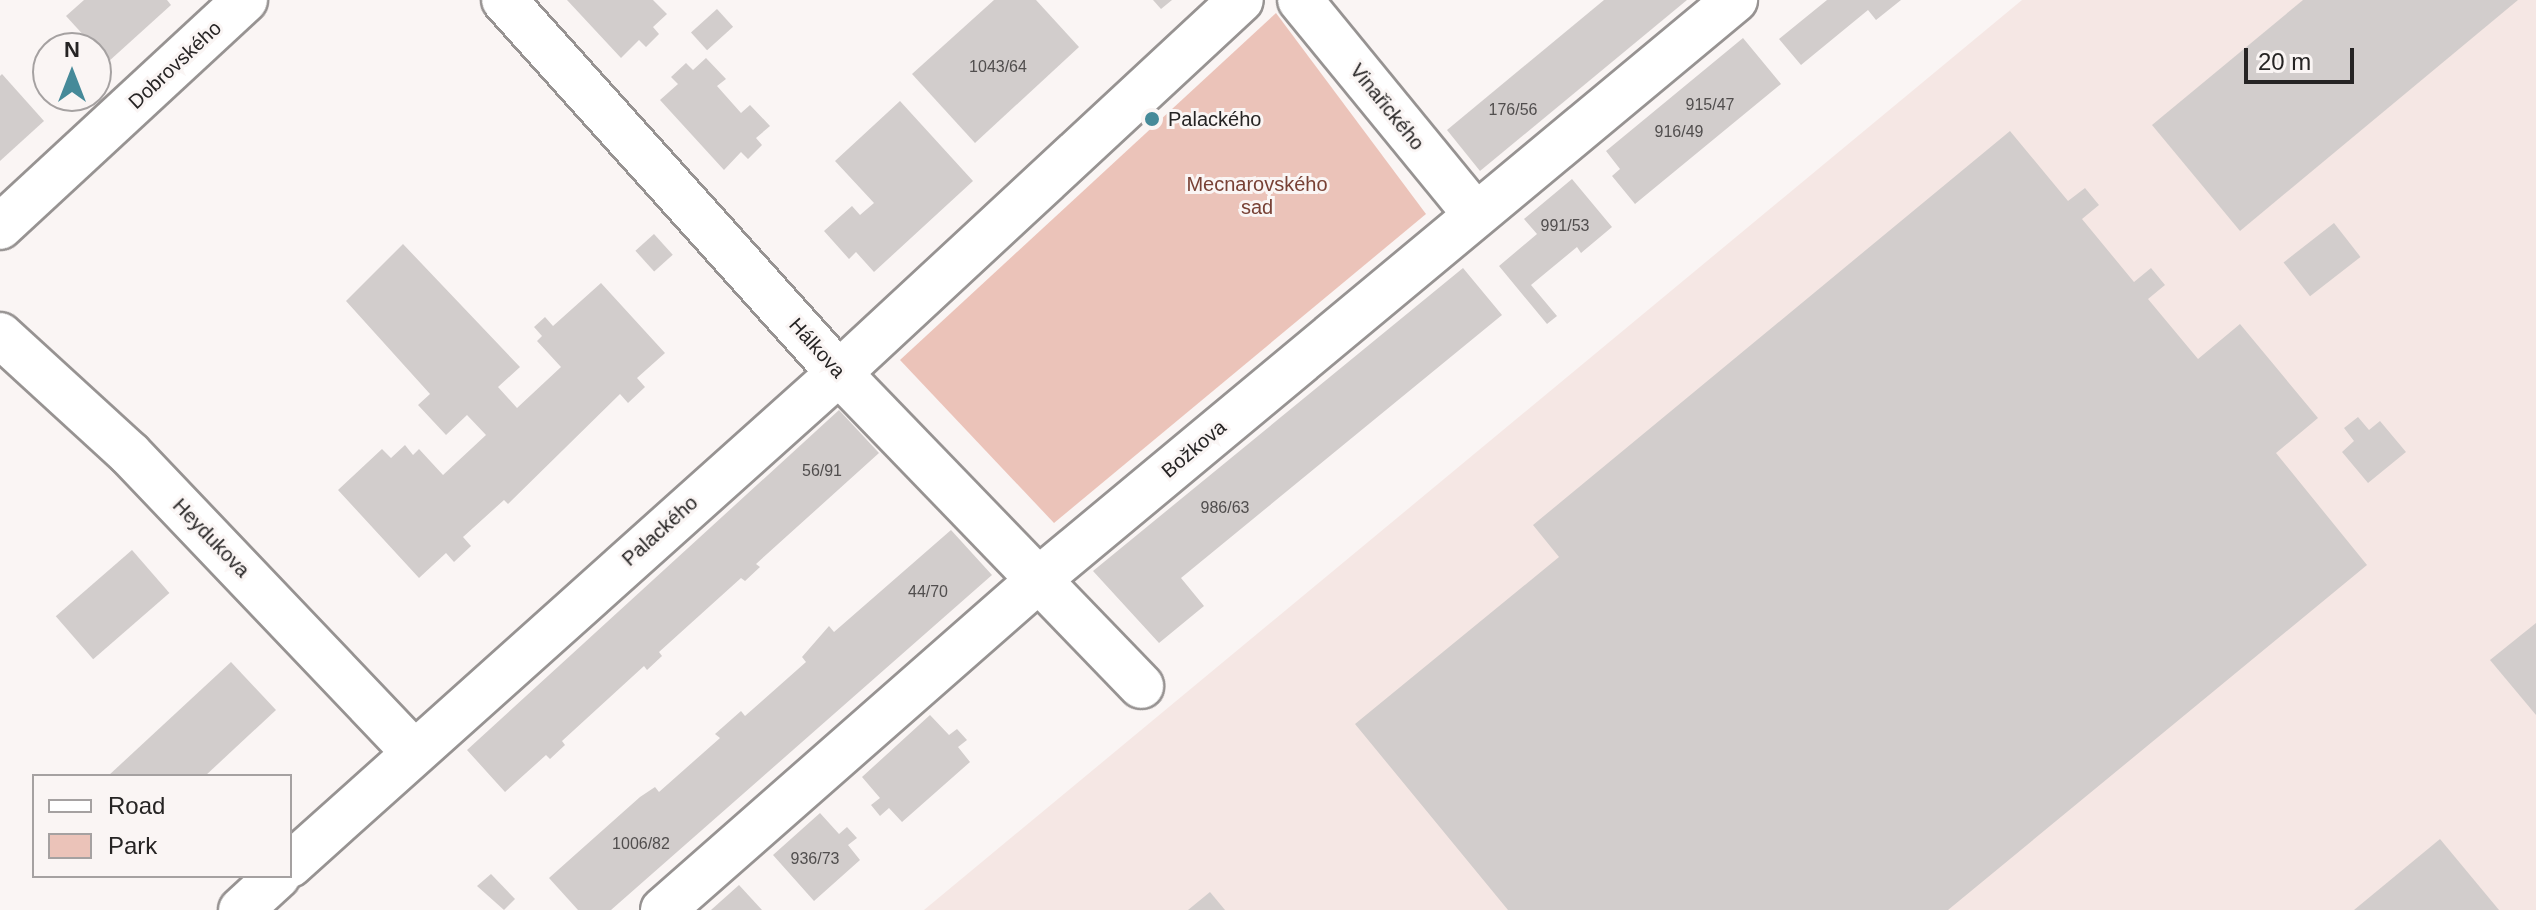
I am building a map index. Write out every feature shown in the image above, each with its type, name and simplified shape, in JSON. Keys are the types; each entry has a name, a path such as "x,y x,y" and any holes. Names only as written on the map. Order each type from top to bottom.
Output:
{"street":[{"name":"Dobrovského","path":"0,227 245,0"},
{"name":"Hálkova","path":"504,0 839,373 1141,686"},
{"name":"Palackého","path":"292,863 413,751 839,373 1241,0"},
{"name":"Vinařického","path":"1300,0 1475,214"},
{"name":"Božkova","path":"663,910 1038,580 1735,0"},
{"name":"Heydukova","path":"0,335 129,453 413,751"},
{"path":"241,910 276,878"}],"shaded area":[{"path":"2022,0 2536,0 2536,910 924,910"}],"green space":[{"name":"Mecnarovského sad","path":"1276,13 1426,214 1054,523 900,360"}],"building":[{"path":"84,0 167,0 171,5 112,58 112,32 81,32 66,16"},
{"path":"567,0 653,0 667,14 653,27 659,34 646,47 639,40 621,58"},
{"path":"994,0 1036,0 1079,47 975,143 912,74"},
{"path":"1153,0 1172,0 1161,9"},
{"path":"1604,0 1687,0 1480,171 1447,130"},
{"path":"1827,0 1901,0 1876,20 1868,10 1801,65 1779,39"},
{"path":"2303,0 2518,0 2240,231 2152,125"},
{"path":"717,9 733,27 707,50 691,32"},
{"path":"1743,38 1781,84 1635,204 1612,176 1620,169 1606,151"},
{"path":"706,58 726,79 717,86 741,113 750,105 770,126 756,138 762,145 748,159 741,152 724,170 660,100 678,84 671,77 686,63 693,70"},
{"path":"2,74 32,108 32,112 44,121 0,161"},
{"path":"900,101 973,181 874,272 856,252 849,259 824,231 852,206 860,215 874,203 835,161"},
{"path":"2010,131 2068,201 2085,188 2099,205 2082,219 2134,282 2151,268 2165,285 2148,299 2198,359 2240,324 2318,418 2276,453 2367,565 1948,910 1508,910 1355,724 1559,557 1533,525"},
{"path":"1572,179 1612,227 1581,253 1577,247 1531,285 1557,316 1547,324 1499,266 1537,234 1524,219"},
{"path":"2334,223 2360,257 2310,296 2284,262"},
{"path":"654,234 673,255 654,272 635,251"},
{"path":"403,244 520,367 498,387 517,408 561,367 537,341 542,336 534,327 545,317 553,326 601,283 665,353 637,378 645,387 628,403 620,394 508,504 504,500 463,537 471,546 454,562 446,553 419,578 338,490 382,449 391,458 405,445 413,455 419,449 443,475 486,435 467,415 446,435 418,405 430,394 346,301"},
{"path":"1463,268 1502,315 1181,578 1204,606 1159,643 1093,571"},
{"path":"839,410 879,453 756,564 760,567 745,581 741,578 659,652 662,656 647,670 644,666 562,741 565,745 550,759 546,755 505,792 467,750"},
{"path":"2358,417 2369,430 2380,421 2406,452 2368,483 2342,452 2354,441 2344,428"},
{"path":"951,530 992,575 611,910 578,910 549,878 640,797 655,787 659,792 720,738 715,734 741,711 745,716 806,662 802,657 829,626 834,632"},
{"path":"132,550 169,593 93,659 56,616"},
{"path":"2536,623 2536,715 2490,660"},
{"path":"231,662 276,710 207,774 110,774"},
{"path":"930,715 949,735 957,729 967,740 958,747 970,762 902,822 889,808 880,816 871,805 880,798 862,777"},
{"path":"820,813 839,834 847,827 857,838 848,845 860,860 814,901 773,855"},
{"path":"2440,839 2499,910 2354,910"},
{"path":"491,874 515,899 504,910 477,886"},
{"path":"739,885 762,910 711,910"},
{"path":"1210,892 1225,910 1188,910"}],"place":[{"name":"Palackého","path":"1152,119"}]}
